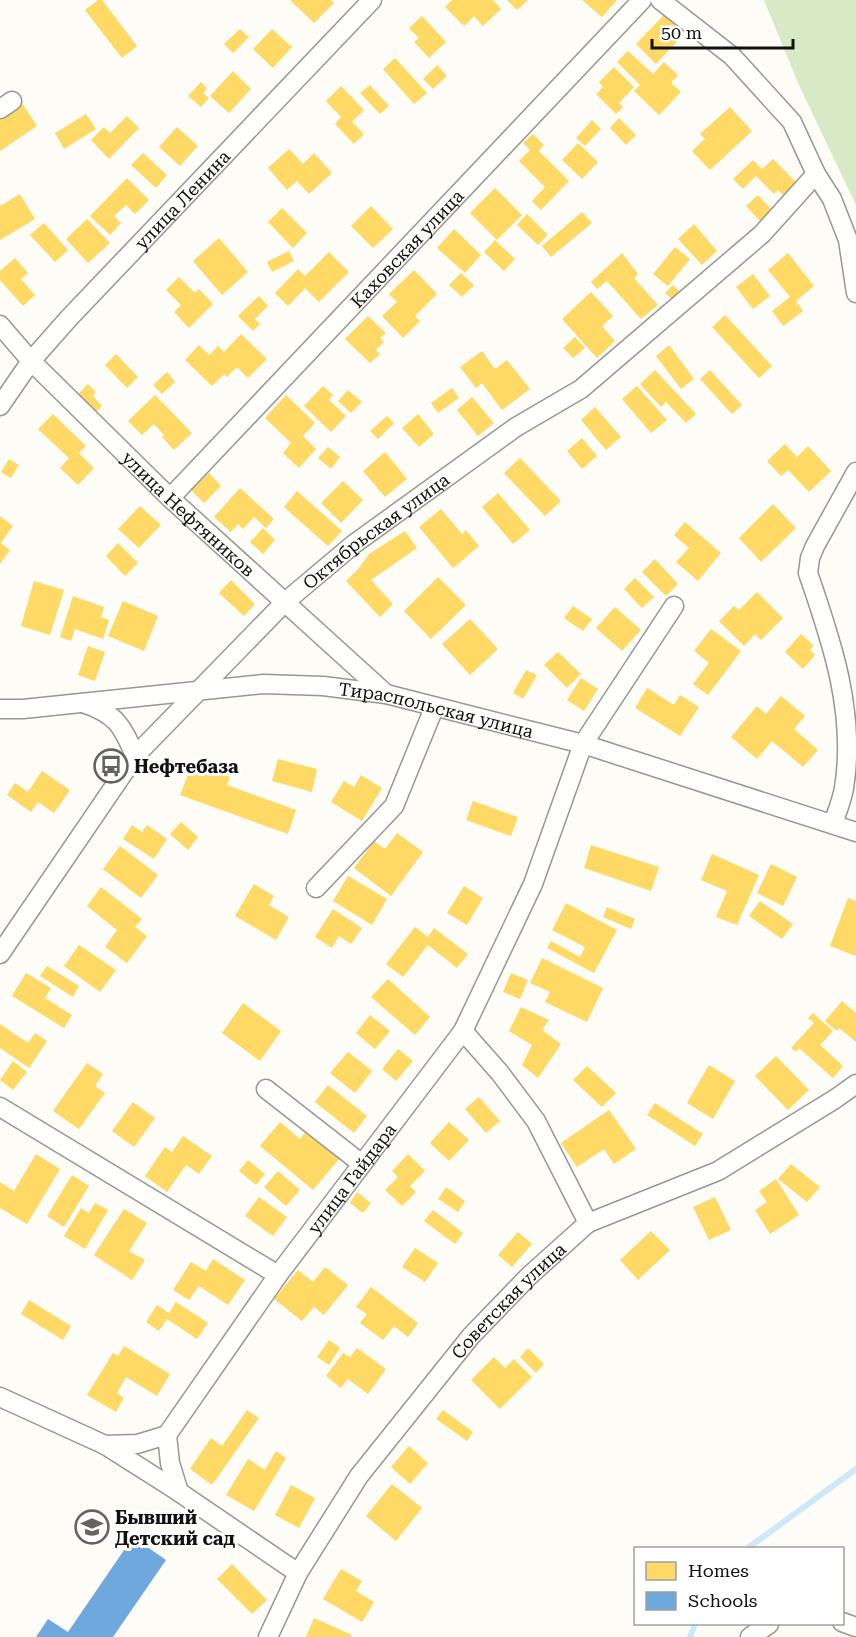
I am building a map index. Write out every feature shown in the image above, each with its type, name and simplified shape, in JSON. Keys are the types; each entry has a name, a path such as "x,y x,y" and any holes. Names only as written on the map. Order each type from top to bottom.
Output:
{"street":[{"name":"улица Ленина","path":"0,406 31,361 69,318 372,0"},
{"name":"Каховская улица","path":"170,498 642,0"},
{"path":"660,0 732,57 792,122 816,174 832,199 848,240 856,293"},
{"name":"Октябрьская улица","path":"0,954 135,756 285,602 354,544 516,427 581,389 762,234 816,174"},
{"name":"улица Нефтяников","path":"0,325 31,361 170,498 386,694"},
{"path":"833,824 846,770 846,709 837,658 808,573 810,558 815,546 856,472"},
{"name":"улица Гайдара","path":"167,1435 278,1275 464,1031 533,884 583,744 674,606"},
{"name":"Тираспольская улица","path":"0,709 23,709 263,684 323,686 386,694 583,744 856,832"},
{"path":"78,702 101,710 117,721 135,756"},
{"path":"316,888 394,806 434,708"},
{"path":"464,1031 500,1073 536,1121 588,1223"},
{"name":"Советская улица","path":"268,1637 298,1573 359,1476 471,1336 529,1276 588,1223 718,1171 856,1084"},
{"path":"266,1089 362,1164"},
{"path":"0,1107 278,1275"},
{"path":"0,1397 105,1445 298,1573"},
{"path":"105,1445 137,1444 167,1435 170,1463 179,1492"},
{"path":"750,1637 766,1625"}],"green space":[{"path":"764,0 856,0 856,205 798,83"}],"building: Homes":[{"path":"98,0 102,0 137,46 122,58 85,10"},
{"path":"290,0 331,0 334,3 314,23"},
{"path":"452,0 493,0 501,9 483,26 474,16 464,26 445,7"},
{"path":"507,0 528,0 517,10"},
{"path":"582,0 617,0 602,17"},
{"path":"664,15 684,34 656,64 636,44"},
{"path":"422,16 446,42 429,58 414,42 419,38 409,28"},
{"path":"240,29 249,37 233,53 224,44"},
{"path":"272,29 292,47 273,68 253,49"},
{"path":"628,51 653,74 664,62 678,75 671,83 681,92 659,115 634,91 640,85 617,62"},
{"path":"395,58 427,93 414,104 383,69"},
{"path":"437,65 447,76 433,89 423,79"},
{"path":"614,67 634,87 619,103 623,107 616,114 596,94 603,87 599,82"},
{"path":"233,71 251,89 229,113 210,96"},
{"path":"201,82 207,88 203,93 209,98 201,107 188,96"},
{"path":"370,85 389,106 380,114 360,93"},
{"path":"341,86 364,110 352,122 364,134 354,144 335,124 341,117 326,101"},
{"path":"22,103 37,126 0,151 0,118"},
{"path":"730,107 752,131 710,170 692,151 705,139 700,134"},
{"path":"86,114 96,129 64,149 55,133"},
{"path":"127,116 139,128 109,159 91,140 104,127 110,133"},
{"path":"619,118 636,135 626,145 610,128"},
{"path":"592,120 601,129 585,146 576,138"},
{"path":"177,127 198,146 180,166 159,147"},
{"path":"533,134 544,145 539,151 569,181 541,210 532,201 545,187 519,161 530,150 523,143"},
{"path":"578,143 598,162 582,179 562,160"},
{"path":"289,149 303,164 314,153 332,173 309,194 297,181 287,190 268,168"},
{"path":"143,153 167,175 156,188 131,165"},
{"path":"773,159 801,187 788,200 778,190 774,194 756,176 743,189 733,179 753,160 762,169"},
{"path":"127,178 149,200 135,214 126,205 114,216 121,223 110,235 90,216"},
{"path":"495,188 522,215 497,240 470,213"},
{"path":"20,194 35,219 0,240 0,206"},
{"path":"758,195 772,210 760,221 746,206"},
{"path":"371,206 393,229 373,248 351,226"},
{"path":"282,208 307,233 293,248 268,222"},
{"path":"582,212 592,223 551,257 542,246"},
{"path":"527,214 548,235 538,245 517,225"},
{"path":"87,219 110,243 88,263 66,239"},
{"path":"44,223 68,250 55,262 30,235"},
{"path":"694,224 717,251 702,265 678,239"},
{"path":"454,229 481,255 465,273 437,248"},
{"path":"219,238 248,272 222,295 193,261"},
{"path":"495,240 515,259 504,271 484,252"},
{"path":"675,247 690,259 668,286 653,274"},
{"path":"289,251 294,261 272,272 267,262"},
{"path":"329,252 349,272 319,302 305,288 288,306 275,293 298,269 305,276"},
{"path":"622,253 638,274 634,278 658,305 641,319 607,281 597,289 591,282"},
{"path":"788,253 814,286 796,301 803,311 783,326 772,311 790,297 768,270"},
{"path":"15,258 28,273 21,279 35,295 23,306 0,280 0,271"},
{"path":"414,270 437,294 415,316 420,321 403,338 382,316 397,302 389,294"},
{"path":"461,273 474,285 462,297 449,285"},
{"path":"753,274 770,296 753,309 736,287"},
{"path":"179,277 195,293 199,289 213,304 189,328 174,312 181,305 166,290"},
{"path":"673,285 679,291 672,299 665,293"},
{"path":"591,292 613,316 602,326 615,341 597,358 562,319"},
{"path":"259,296 268,306 255,319 260,324 253,331 238,316"},
{"path":"725,315 772,366 759,378 712,327"},
{"path":"368,316 386,333 380,338 384,342 376,350 380,354 370,363 345,339"},
{"path":"241,334 267,359 248,378 237,367 227,377 224,374 212,386 185,360 199,345 209,355 218,346 224,352"},
{"path":"575,337 585,348 573,358 563,348"},
{"path":"669,345 694,379 681,389 656,356"},
{"path":"482,351 495,369 507,360 530,389 502,410 482,383 476,388 460,367"},
{"path":"116,354 138,377 127,388 105,365"},
{"path":"655,370 696,414 686,423 666,402 661,407 640,384"},
{"path":"710,370 742,405 732,414 700,379"},
{"path":"167,372 175,382 162,394 153,385"},
{"path":"88,384 96,392 93,396 102,406 94,414 76,396"},
{"path":"323,386 333,395 329,400 346,416 331,432 304,406"},
{"path":"637,386 667,420 651,433 622,399"},
{"path":"452,388 459,398 438,413 431,403"},
{"path":"348,390 362,402 351,413 338,401"},
{"path":"155,395 192,433 174,450 154,424 142,435 128,421"},
{"path":"286,395 315,423 303,436 316,449 299,468 283,453 291,443 265,418"},
{"path":"472,397 494,423 478,436 457,410"},
{"path":"595,407 621,437 606,450 581,420"},
{"path":"53,414 86,446 79,453 94,468 78,485 60,468 69,458 38,429"},
{"path":"418,414 434,434 419,447 402,428"},
{"path":"387,416 394,423 378,439 370,431"},
{"path":"582,438 597,456 582,469 567,451"},
{"path":"785,444 797,457 808,446 831,471 809,492 788,470 781,476 767,461"},
{"path":"328,447 340,457 331,469 318,458"},
{"path":"385,452 407,479 385,497 363,471"},
{"path":"520,458 561,501 545,516 504,473"},
{"path":"9,459 19,465 11,478 1,472"},
{"path":"209,473 221,486 204,503 191,490"},
{"path":"343,481 363,500 341,523 321,503"},
{"path":"240,488 274,519 266,528 254,517 243,529 238,524 231,532 214,517"},
{"path":"297,491 342,531 328,546 284,507"},
{"path":"498,493 530,530 513,544 482,507"},
{"path":"773,504 796,528 761,562 739,538"},
{"path":"140,506 161,525 139,548 118,529"},
{"path":"441,509 462,534 466,530 479,546 453,568 419,527"},
{"path":"0,516 13,526 1,543 10,550 0,564"},
{"path":"685,522 721,553 698,581 676,562 689,548 674,535"},
{"path":"263,528 275,540 263,554 250,542"},
{"path":"405,531 417,548 371,580 393,604 380,617 346,581 369,554"},
{"path":"118,543 138,563 125,576 106,556"},
{"path":"655,559 678,584 666,596 642,572"},
{"path":"438,577 466,605 431,639 404,611"},
{"path":"635,578 654,597 642,608 624,589"},
{"path":"231,580 255,604 244,616 219,593"},
{"path":"34,581 64,590 50,635 21,626"},
{"path":"757,592 783,618 761,640 755,634 744,646 719,621 734,606 739,610"},
{"path":"73,596 104,607 101,617 109,620 103,639 75,629 71,641 60,637"},
{"path":"123,601 158,616 144,651 108,636"},
{"path":"573,606 592,619 583,631 564,618"},
{"path":"615,607 641,630 622,651 596,628"},
{"path":"470,619 498,649 470,675 442,644"},
{"path":"711,629 741,651 708,695 693,684 709,663 694,651"},
{"path":"801,634 814,646 810,650 815,655 803,669 785,652"},
{"path":"88,646 105,652 95,681 78,675"},
{"path":"558,652 581,674 567,688 544,665"},
{"path":"526,670 537,675 523,699 513,693"},
{"path":"581,678 598,689 584,711 567,700"},
{"path":"647,688 674,705 680,695 699,707 680,736 635,708"},
{"path":"781,696 805,716 794,729 818,750 803,767 772,741 757,759 731,737 757,706 766,714"},
{"path":"278,759 317,769 312,792 272,781"},
{"path":"192,764 230,777 227,785 296,810 288,834 180,795"},
{"path":"42,771 70,790 54,813 38,802 31,812 7,795 15,783 28,792"},
{"path":"361,775 382,788 362,821 331,802 344,781 354,787"},
{"path":"473,801 518,817 511,836 466,820"},
{"path":"181,822 198,837 188,850 170,834"},
{"path":"132,825 142,832 147,825 167,839 154,859 123,839"},
{"path":"397,833 423,852 391,896 354,868 374,841 385,849"},
{"path":"591,845 659,867 651,891 584,868"},
{"path":"120,846 158,875 141,898 103,869"},
{"path":"712,854 759,875 737,925 716,917 727,891 701,880"},
{"path":"771,864 797,877 783,906 757,893"},
{"path":"348,876 387,899 372,925 333,901"},
{"path":"254,884 274,896 269,905 289,917 276,940 235,916"},
{"path":"464,886 483,898 467,925 447,913"},
{"path":"101,887 142,919 135,927 147,936 127,963 105,947 117,930 87,906"},
{"path":"848,898 856,901 856,956 830,946"},
{"path":"760,901 793,924 782,939 749,916"},
{"path":"566,903 617,930 594,973 547,948 551,941 580,957 585,947 552,930"},
{"path":"607,907 635,919 631,929 603,917"},
{"path":"333,909 362,928 351,944 339,936 332,948 315,937"},
{"path":"415,927 428,937 434,928 468,954 457,968 428,945 403,977 386,964"},
{"path":"79,945 116,970 100,992 64,966"},
{"path":"542,958 603,988 587,1022 545,1002 550,992 530,983"},
{"path":"47,966 79,986 73,997 40,976"},
{"path":"26,973 51,988 45,998 72,1015 64,1028 12,996"},
{"path":"511,973 528,980 520,999 503,992"},
{"path":"388,979 430,1017 415,1035 371,997"},
{"path":"842,1001 856,1013 856,1042 839,1028 837,1031 825,1021"},
{"path":"243,1003 281,1031 260,1061 222,1033"},
{"path":"521,1007 549,1020 542,1030 561,1044 538,1078 522,1065 532,1045 509,1031"},
{"path":"813,1013 833,1031 820,1045 843,1066 833,1078 799,1048 796,1052 791,1048 814,1023 808,1018"},
{"path":"370,1015 390,1031 375,1049 356,1033"},
{"path":"0,1024 28,1043 35,1033 47,1041 29,1068 0,1048"},
{"path":"398,1049 413,1061 396,1081 382,1069"},
{"path":"348,1052 372,1071 355,1093 330,1073"},
{"path":"776,1056 809,1090 788,1110 755,1076"},
{"path":"13,1061 27,1072 13,1090 0,1080"},
{"path":"87,1063 103,1074 95,1086 105,1093 79,1129 53,1111"},
{"path":"709,1065 735,1081 713,1119 687,1103"},
{"path":"587,1066 616,1093 602,1107 573,1080"},
{"path":"328,1085 367,1116 354,1133 315,1102"},
{"path":"479,1097 500,1121 486,1133 465,1109"},
{"path":"133,1102 155,1118 134,1147 112,1131"},
{"path":"655,1103 703,1134 695,1146 647,1115"},
{"path":"609,1110 636,1149 614,1164 604,1149 577,1167 561,1143"},
{"path":"280,1122 300,1139 306,1131 340,1158 313,1190 260,1146"},
{"path":"449,1122 469,1140 449,1161 430,1143"},
{"path":"183,1136 212,1156 199,1174 186,1165 167,1192 145,1176 165,1147 172,1152"},
{"path":"36,1154 60,1169 27,1224 0,1208 0,1182 14,1191"},
{"path":"408,1154 425,1171 410,1186 416,1192 402,1206 385,1190 398,1177 392,1171"},
{"path":"248,1160 265,1174 256,1185 239,1171"},
{"path":"791,1164 820,1187 807,1202 778,1179"},
{"path":"278,1171 300,1190 286,1206 264,1187"},
{"path":"72,1175 89,1186 64,1227 47,1216"},
{"path":"776,1179 799,1215 770,1234 755,1210 767,1202 759,1191"},
{"path":"446,1187 465,1201 458,1212 438,1199"},
{"path":"357,1192 371,1203 363,1213 350,1203"},
{"path":"259,1197 287,1217 273,1236 245,1216"},
{"path":"715,1197 731,1230 709,1240 693,1207"},
{"path":"95,1203 108,1210 85,1249 64,1236 81,1208 89,1213"},
{"path":"124,1209 147,1223 129,1251 145,1260 132,1280 94,1255"},
{"path":"433,1210 463,1233 455,1244 424,1221"},
{"path":"651,1231 670,1250 638,1280 620,1260"},
{"path":"518,1232 532,1244 512,1267 498,1255"},
{"path":"415,1248 438,1263 425,1282 402,1267"},
{"path":"213,1259 245,1280 228,1305 199,1286 189,1300 173,1290 191,1262 206,1271"},
{"path":"325,1267 348,1285 324,1315 314,1307 302,1321 274,1299 298,1270 313,1282"},
{"path":"371,1287 418,1323 408,1337 394,1326 383,1340 360,1323 367,1314 356,1307"},
{"path":"29,1300 71,1326 63,1340 21,1314"},
{"path":"176,1302 208,1323 197,1339 167,1319 159,1331 146,1322 157,1305 169,1313"},
{"path":"329,1340 340,1348 329,1365 317,1357"},
{"path":"124,1346 170,1374 157,1396 126,1377 117,1393 124,1398 116,1412 87,1395 113,1353 118,1356"},
{"path":"357,1348 386,1369 368,1394 348,1379 341,1388 326,1376 343,1353 350,1357"},
{"path":"528,1348 544,1364 536,1373 520,1357"},
{"path":"494,1357 505,1368 514,1359 532,1377 500,1409 471,1380"},
{"path":"247,1410 259,1418 212,1485 190,1469 211,1438 222,1446"},
{"path":"443,1410 473,1432 467,1441 436,1419"},
{"path":"409,1446 428,1463 410,1484 391,1467"},
{"path":"276,1451 286,1458 254,1511 226,1495 248,1459 265,1470"},
{"path":"392,1484 422,1508 396,1541 366,1516"},
{"path":"291,1485 315,1498 299,1528 275,1515"},
{"path":"232,1564 267,1600 252,1614 217,1579"},
{"path":"341,1569 362,1581 356,1591 374,1602 362,1622 323,1599"},
{"path":"314,1618 352,1635 351,1637 306,1637"}],"building: Schools":[{"path":"133,1537 166,1560 113,1637 36,1637 48,1619 68,1632"}],"waterway":[{"path":"749,1547 856,1469"},
{"path":"690,1637 695,1625"}],"place":[{"name":"Нефтебаза","path":"111,766"},
{"name":"Бывший Детский сад","path":"92,1527"}]}
